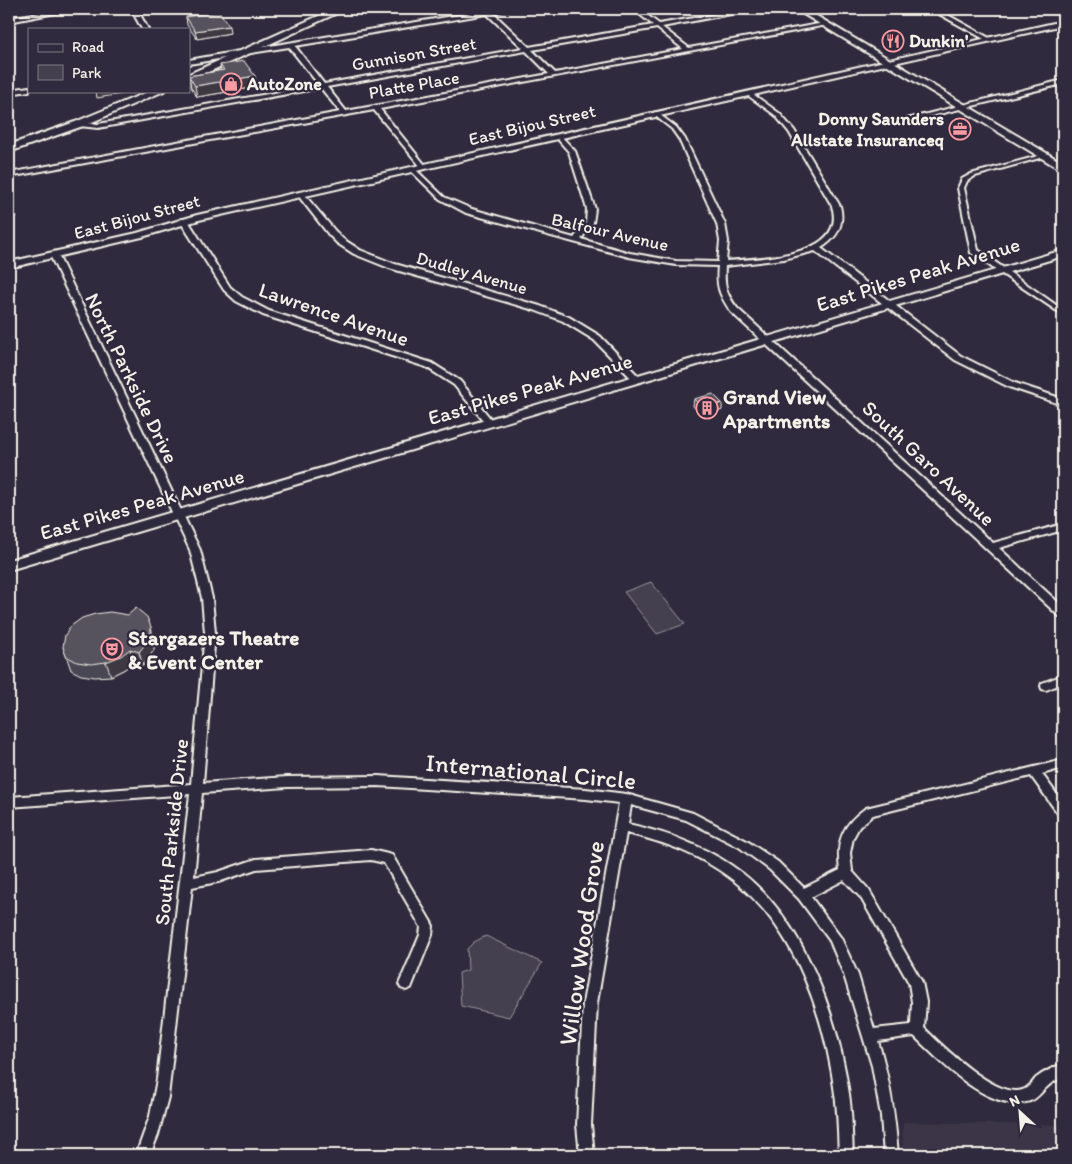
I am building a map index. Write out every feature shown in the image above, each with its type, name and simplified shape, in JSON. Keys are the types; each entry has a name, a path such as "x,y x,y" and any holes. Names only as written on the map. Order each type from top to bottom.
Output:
{"main road":[{"path":"190,69 221,57 324,9"},
{"path":"190,69 245,52 341,9"},
{"path":"799,9 1063,168"},
{"path":"11,146 46,133 46,129 141,92"},
{"path":"11,146 78,124 157,92"},
{"path":"78,124 85,118 97,114 100,109"},
{"name":"East Pikes Peak Avenue","path":"9,565 638,380 1063,252"}],"street":[{"path":"9,20 73,9"},
{"path":"134,9 144,28"},
{"path":"221,57 486,10 508,9"},
{"path":"636,9 688,50"},
{"name":"Gunnison Street","path":"78,124 98,126 754,9"},
{"path":"933,9 988,39"},
{"path":"486,10 554,75"},
{"name":"East Bijou Street","path":"9,266 139,235 184,221 1063,22"},
{"name":"Platte Place","path":"9,175 824,25"},
{"path":"291,45 344,113"},
{"path":"902,121 1063,82"},
{"path":"9,92 28,89"},
{"path":"748,93 777,114 792,131 836,206 840,217 838,226 831,237 816,248 948,351 970,365 1012,385 1063,402"},
{"path":"375,107 423,166"},
{"name":"South Garo Avenue","path":"656,114 674,128 682,138 721,224 724,241 720,282 724,296 734,310 1063,613"},
{"path":"558,136 572,151 591,208 592,215 588,226 575,241"},
{"path":"1044,156 968,177 961,184 974,251 1063,314"},
{"name":"Balfour Avenue","path":"412,169 436,193 458,207 480,215 575,241 659,261 722,264 789,257 816,248"},
{"name":"Dudley Avenue","path":"302,194 332,233 340,241 358,252 392,266 552,313 578,325 597,338 638,380"},
{"name":"Lawrence Avenue","path":"184,221 228,288 239,299 266,313 429,365 457,383 490,423"},
{"name":"North Parkside Drive","path":"54,255 178,515"},
{"name":"South Parkside Drive","path":"143,1155 157,1120 164,1085 187,883 210,646 211,617 205,580 200,563 178,515"},
{"path":"992,547 1063,527"},
{"path":"1046,686 1063,679"},
{"path":"917,1030 919,1002 915,982 865,894 846,873 844,846 848,832 860,818 870,811 1063,764"},
{"path":"1034,771 1063,812"},
{"name":"International Circle","path":"9,802 287,782 370,781 506,788 626,799 689,816 723,833 774,866 803,894 835,938 843,954 879,1066 888,1116 891,1155"},
{"name":"Willow Wood Grove","path":"587,1155 584,1125 590,1003 626,799"},
{"name":"Willow Wood Grove","path":"621,827 675,841 713,860 744,883 773,912 798,954 817,997 841,1088 846,1155"},
{"path":"187,883 218,877 256,864 371,854 388,858 426,926 426,935 406,984"},
{"path":"803,894 846,873"},
{"path":"870,1036 917,1030"},
{"path":"917,1030 969,1076 1000,1094 1016,1098 1029,1094 1051,1075 1063,1070"}],"shaded area":[{"path":"903,1122 1063,1125 1063,1155 902,1155"}],"green space":[{"path":"651,582 685,624 657,634 624,592"},
{"path":"486,936 542,963 509,1017 461,1006 459,973 468,970 467,949 474,942"}],"building":[{"path":"219,11 229,26 195,31 186,17"},
{"path":"244,61 255,76 195,86 190,76 224,70 220,65"},
{"path":"9,195 13,205 9,206"},
{"path":"713,394 722,403 703,409 694,399"},
{"name":"Stargazers Theatre & Event Center","path":"136,608 147,617 151,627 151,637 139,652 130,649 121,656 106,662 91,664 77,662 66,656 63,647 65,635 71,626 82,618 110,612 128,615"}],"place":[{"name":"Dunkin'","path":"893,41"},
{"name":"AutoZone","path":"231,84"},
{"name":"Donny Saunders Allstate Insuranceq","path":"960,129"},
{"name":"Grand View Apartments","path":"707,408"},
{"name":"Stargazers Theatre & Event Center","path":"112,649"}]}
